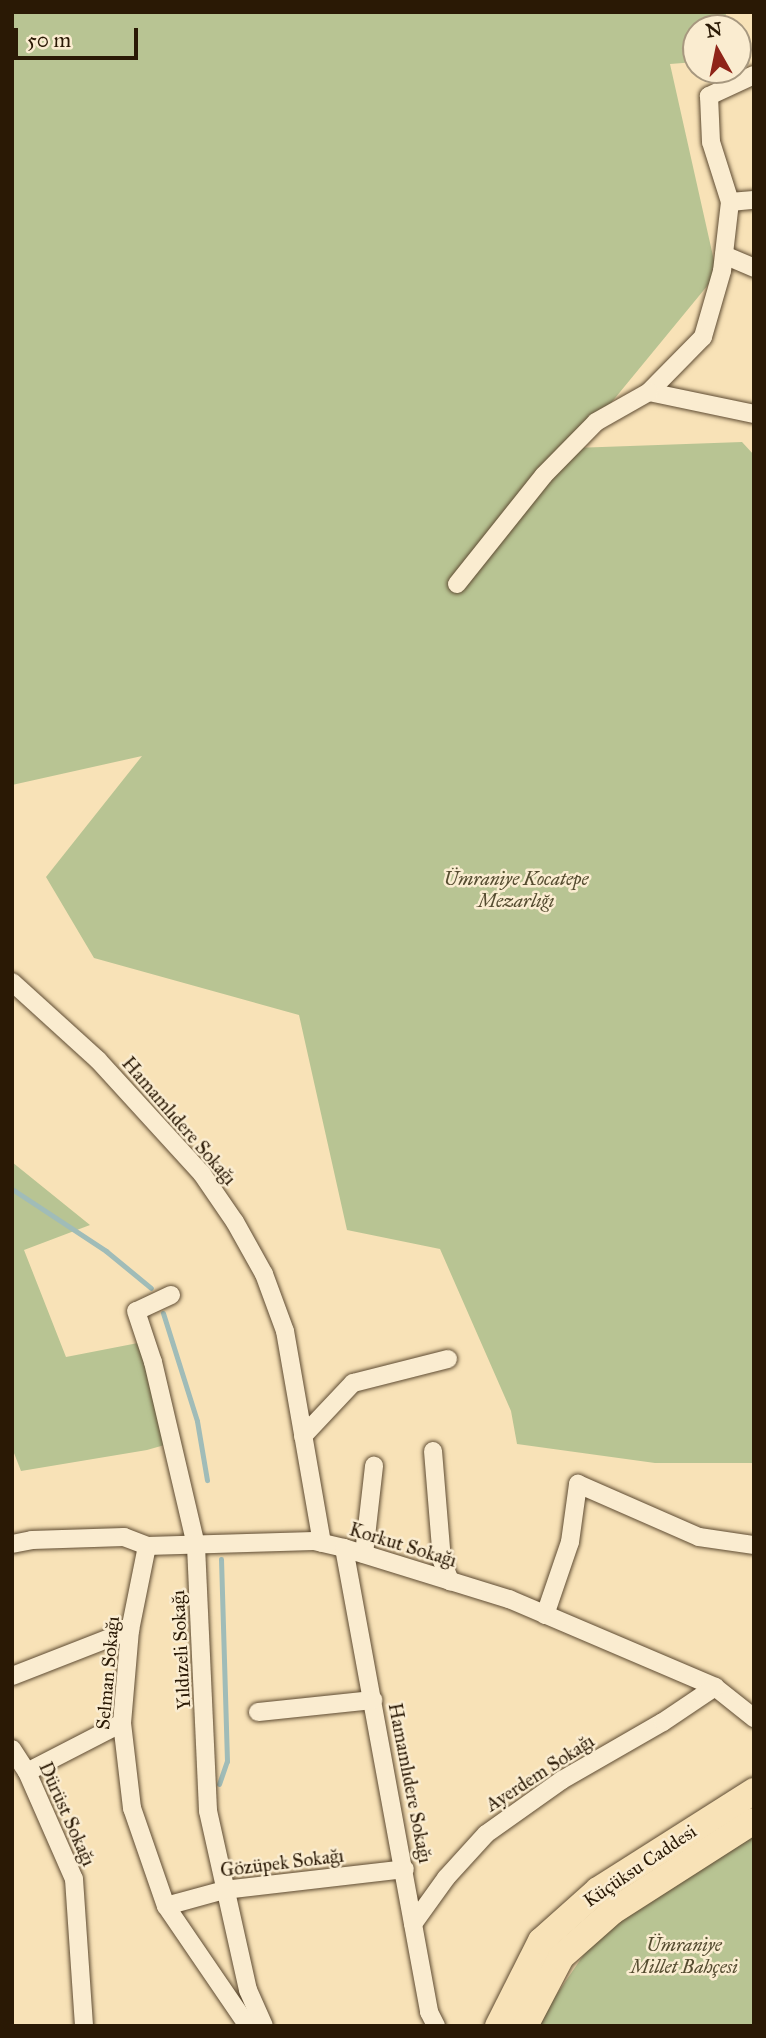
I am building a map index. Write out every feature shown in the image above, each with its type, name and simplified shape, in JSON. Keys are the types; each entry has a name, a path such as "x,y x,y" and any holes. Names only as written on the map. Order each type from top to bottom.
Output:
{"main road":[{"name":"Küçüksu Caddesi","path":"498,2026 541,1941 598,1891 754,1791"},
{"name":"Küçüksu Caddesi","path":"525,2026 561,1956 612,1911 754,1821"}],"street":[{"path":"457,584 544,475 596,422 649,392 703,337 724,255 730,202 710,142 709,96 754,75"},
{"path":"730,202 754,200"},
{"path":"724,255 754,268"},
{"path":"649,392 754,414"},
{"name":"Hamamlıdere Sokağı","path":"12,982 98,1060 202,1174 235,1222 264,1274 285,1331 322,1543"},
{"name":"Yıldızeli Sokağı","path":"171,1294 136,1311 153,1362 196,1546 208,1811 248,1990 264,2026"},
{"path":"303,1436 353,1383 448,1359"},
{"path":"433,1451 442,1561 450,1581"},
{"path":"364,1554 374,1466"},
{"path":"545,1615 570,1542 578,1484 699,1537 754,1545"},
{"name":"Korkut Sokağı","path":"12,1544 32,1540 124,1537 148,1546 322,1543 344,1548 509,1599 715,1687 754,1718"},
{"name":"Selman Sokağı","path":"148,1546 130,1630 122,1723 132,1808 166,1906 248,2026"},
{"name":"Hamamlıdere Sokağı","path":"344,1548 405,1869 429,2012 436,2026"},
{"path":"12,1676 130,1630"},
{"name":"Ayerdem Sokağı","path":"414,1924 446,1878 486,1834 562,1780 663,1722 715,1687"},
{"path":"258,1712 373,1700"},
{"path":"27,1772 122,1723"},
{"name":"Dürüst Sokağı","path":"12,1749 27,1772 74,1879 84,2026"},
{"name":"Gözüpek Sokağı","path":"166,1906 225,1891 405,1869"}],"green space":[{"name":"Ümraniye Kocatepe Mezarlığı","path":"12,12 726,12 682,14 682,63 670,64 717,274 574,448 742,442 754,455 754,1463 655,1463 517,1444 511,1411 440,1249 347,1230 299,1015 94,958 46,877 142,756 12,785"},
{"path":"12,1162 90,1225 24,1250 66,1357 138,1343 175,1442 147,1450 21,1471 12,1448"},
{"name":"Ümraniye Millet Bahçesi","path":"754,1834 754,2026 540,2026 546,2010 606,1922"}],"waterway":[{"path":"12,1189 106,1251 151,1288"},
{"path":"163,1313 197,1421 207,1480"},
{"path":"219,1784 227,1761 221,1559"}]}
